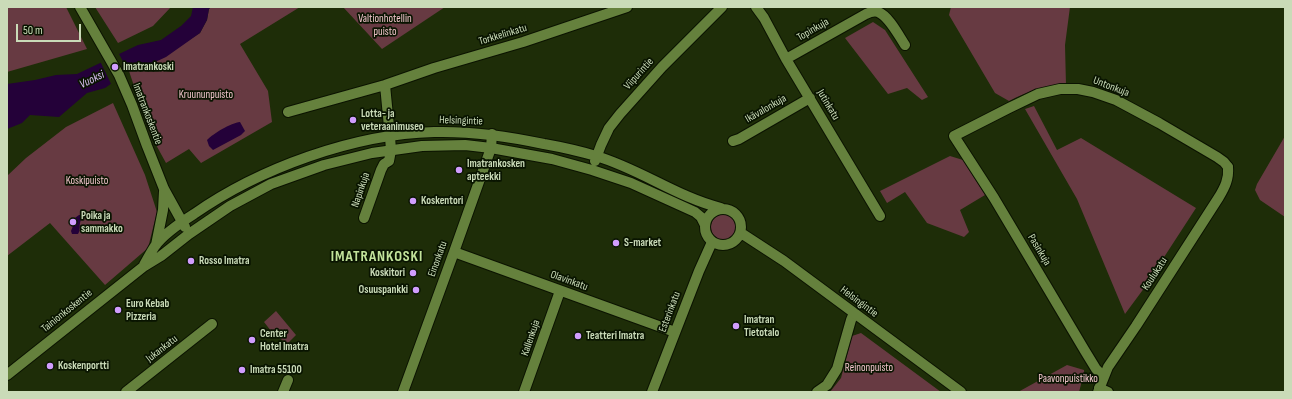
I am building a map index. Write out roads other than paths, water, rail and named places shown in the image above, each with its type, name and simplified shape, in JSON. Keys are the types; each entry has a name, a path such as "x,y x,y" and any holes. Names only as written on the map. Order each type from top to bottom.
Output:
{"street":[{"name":"Imatrankoskentie","path":"80,7 119,75 132,104 164,189 189,234"},
{"name":"Torkkelinkatu","path":"288,112 385,86 434,68 523,42 628,7"},
{"name":"Viipurintie","path":"592,170 596,156 609,128 620,114 662,67 722,7"},
{"name":"Jutinkatu","path":"756,7 764,18 786,59 880,216"},
{"name":"Topinkuja","path":"786,59 873,11 879,12 886,17 905,45"},
{"path":"385,86 390,150"},
{"name":"Untonkuja","path":"954,136 1038,94 1060,89 1078,89 1093,92 1116,100 1217,157 1228,167"},
{"name":"Ikävalonkuja","path":"734,141 810,98"},
{"name":"Helsingintie","path":"182,222 224,194 266,173 319,153 390,137 434,132 492,134 555,146 596,156 636,171 705,204 721,208"},
{"name":"Einonkatu","path":"403,392 490,148 492,134"},
{"name":"Pasinkuja","path":"954,136 998,205 1085,352 1096,369 1103,376"},
{"path":"189,234 230,206 272,184 324,165 390,150 422,146 465,145 552,159 631,183 695,212 701,217 705,225 706,232 712,242 720,245 729,245 736,240 741,233 741,223 736,213 727,208 721,208 709,215 705,225"},
{"name":"Napinkuja","path":"364,218 381,170 384,164 389,161 390,150"},
{"name":"Koulukatu","path":"1102,391 1103,376 1108,367 1226,185 1228,167"},
{"name":"Imatrankoskentie","path":"156,245 163,210 164,189"},
{"name":"Tainionkoskentie","path":"143,267 156,245 182,222"},
{"name":"Helsingintie","path":"741,233 784,261 961,392"},
{"name":"Tainionkoskentie","path":"7,375 143,267 189,234"},
{"name":"Esterinkatu","path":"652,392 699,271 712,242"},
{"name":"Olavinkatu","path":"454,252 675,332"},
{"name":"Kallenkuja","path":"524,392 560,291"},
{"path":"817,392 827,385 837,369 854,313"},
{"name":"Jukankatu","path":"126,392 212,324"},
{"path":"283,392 288,380"}],"water":[{"name":"Imatrankoski","path":"193,7 211,7 209,9 207,20 200,33 166,57 151,64 129,71 105,88 87,93 59,117 30,115 22,123 7,129 7,84 56,75 77,74 138,45 161,40 181,26 191,16"},
{"path":"240,122 245,131 241,135 213,150 209,146 207,140 210,137 227,126"},
{"path":"81,215 82,218 79,232 78,234 72,234 72,220"}],"place":[{"name":"Imatrankoski","path":"115,67"},
{"name":"Lotta- ja veteraanimuseo","path":"353,120"},
{"name":"Imatrankosken apteekki","path":"459,170"},
{"name":"Koskentori","path":"413,201"},
{"name":"Poika ja sammakko","path":"73,222"},
{"name":"S-market","path":"616,243"},
{"name":"Rosso Imatra","path":"191,261"},
{"name":"Koskitori","path":"413,273"},
{"name":"Osuuspankki","path":"416,290"},
{"name":"Euro Kebab Pizzeria","path":"118,310"},
{"name":"Imatran Tietotalo","path":"736,326"},
{"name":"Teatteri Imatra","path":"578,336"},
{"name":"Center Hotel Imatra","path":"252,340"},
{"name":"Koskenportti","path":"50,366"},
{"name":"Imatra 55100","path":"242,370"}],"district":[{"name":"IMATRANKOSKI","path":"377,257"}],"park label":[{"name":"Valtionhotellin puisto","path":"385,25"},
{"name":"Kruununpuisto","path":"206,95"},
{"name":"Koskipuisto","path":"87,181"},
{"name":"Reinonpuisto","path":"869,368"},
{"name":"Paavonpuistikko","path":"1068,379"}],"water label":[{"name":"Vuoksi","path":"92,80"}]}
